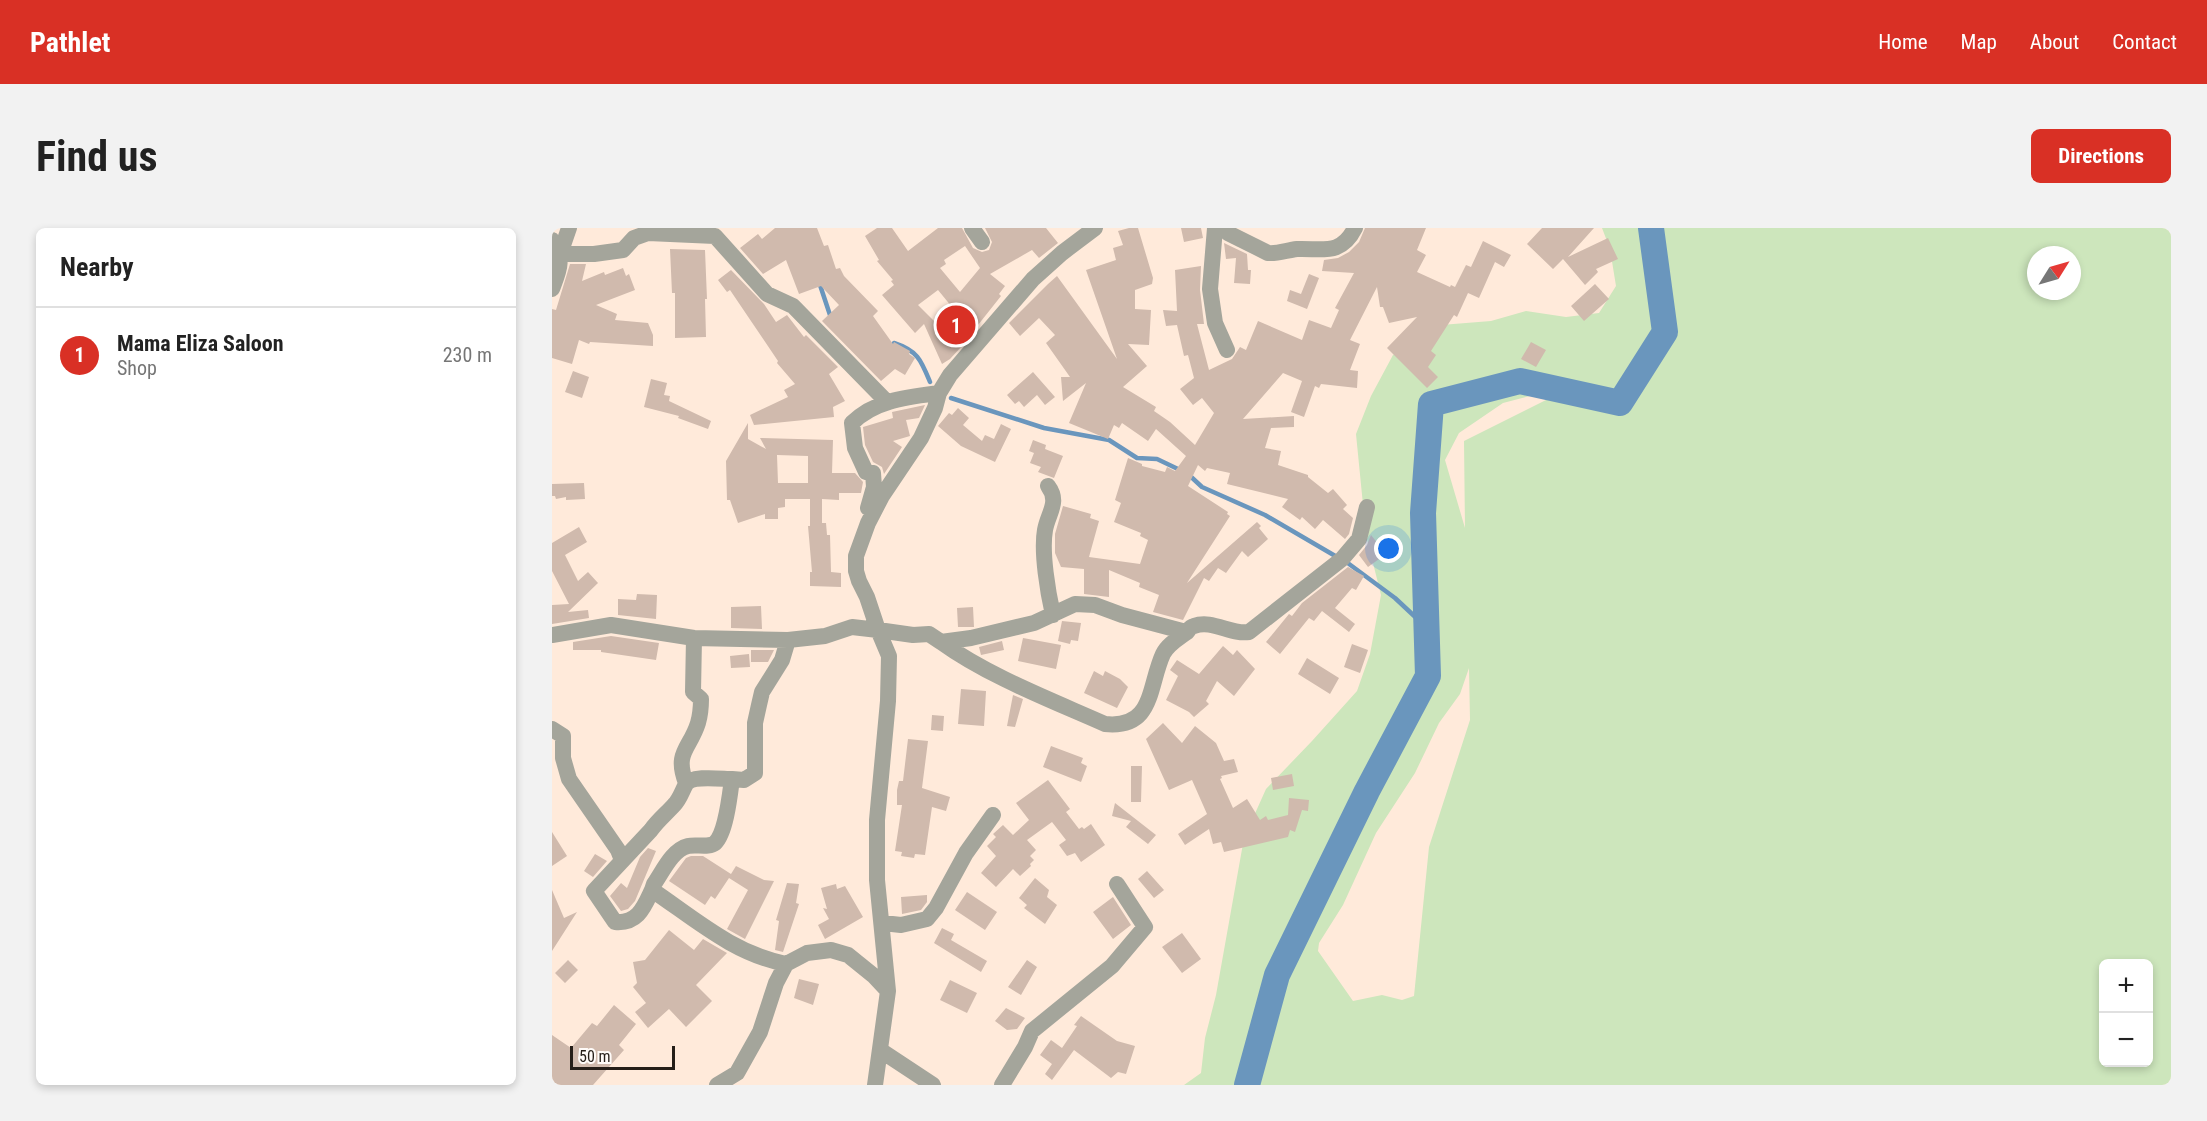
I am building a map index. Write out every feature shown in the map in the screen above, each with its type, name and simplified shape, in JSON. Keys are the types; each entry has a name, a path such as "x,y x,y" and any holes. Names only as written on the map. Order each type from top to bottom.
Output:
{"street":[{"path":"552,289 559,271 556,247 569,228"},
{"path":"972,228 982,242"},
{"path":"875,1085 888,991 877,880 877,820 888,701 888,656 856,571 856,556 868,523 882,496 921,438 935,408 939,393 950,375 1033,279 1076,234 1095,228"},
{"path":"1215,228 1210,289 1215,323 1227,350"},
{"path":"1224,228 1228,233 1268,253 1275,254 1294,249 1332,249 1348,241 1355,228"},
{"path":"556,247 594,254 623,250 634,238 648,233 716,232 767,294 793,306 887,402"},
{"path":"868,523 868,509 874,487 873,474 866,472 855,448 852,423 860,415 887,402 939,393"},
{"path":"1048,486 1053,493 1054,503 1044,531 1048,590 1053,615"},
{"path":"552,635 611,625 694,638 788,640 825,636 852,627 929,634 958,654 1045,698 1105,724 1116,725 1135,720 1143,712 1164,652 1178,637 1192,626 1224,628 1239,634 1249,632 1259,626 1342,559 1359,539 1367,507"},
{"path":"941,642 971,638 1034,623 1075,604 1095,605 1122,615 1186,632"},
{"path":"694,638 693,692 701,699 701,705 698,722 682,757 681,771 686,783 683,792 673,806 594,891 615,922 629,921 641,913 654,884 678,850 686,846 715,843 728,807 732,779"},
{"path":"686,783 704,778 744,780 755,773 755,723 762,692 782,660 788,640"},
{"path":"552,729 563,736 563,758 570,779 615,845 622,860"},
{"path":"883,923 901,925 927,919 936,908 966,853 993,815"},
{"path":"1002,1085 1032,1031 1112,966 1145,927 1117,884"},
{"path":"652,890 737,948 767,960 786,964"},
{"path":"717,1085 737,1073 760,1032 776,983 786,964 807,953 831,950 848,955 888,991"},
{"path":"880,1050 933,1085"}],"green space":[{"path":"1602,228 2171,228 2171,1085 1184,1085 1201,1073 1205,1038 1216,995 1244,838 1266,789 1357,691 1370,654 1381,595 1366,535 1356,434 1371,396 1393,355 1441,325 1491,321 1526,311 1566,317 1599,313 1616,286 1610,249","holes":["1564,387 1568,389 1464,441 1465,528 1445,460 1459,433 1503,403","1469,668 1470,720 1429,847 1414,996 1402,1000 1382,995 1353,1001 1318,951 1319,943 1343,905 1376,833 1415,773 1439,723 1460,694"]}],"building":[{"path":"775,228 817,228 824,246 828,245 836,269 840,268 844,276 878,311 873,316 893,344 894,342 910,351 909,354 915,358 905,375 895,369 881,381 822,321 839,305 821,286 799,294 786,260 763,274 740,248 758,234 762,239"},
{"path":"877,228 892,228 908,251 938,228 962,228 973,248 982,252 989,250 992,242 985,228 1046,228 1058,243 1039,258 1032,250 990,274 1005,286 999,294 1001,296 978,325 956,339 962,346 942,364 924,324 915,333 882,295 894,285 891,281 893,280 877,261 879,260 865,236","holes":["965,246 980,268 960,292 940,268 946,264 944,260","938,290 961,318 944,331 918,305"]},
{"path":"1138,228 1153,278 1152,284 1135,290 1135,309 1151,310 1149,345 1128,344 1147,366 1123,387 1156,407 1154,411 1195,445 1214,413 1202,398 1193,405 1180,389 1194,378 1188,355 1184,356 1177,325 1166,326 1163,310 1177,311 1175,270 1201,266 1200,290 1204,324 1197,324 1209,370 1232,359 1240,347 1246,350 1258,321 1302,340 1309,320 1331,328 1339,310 1335,308 1354,273 1322,271 1324,260 1338,258 1349,252 1359,242 1365,228 1426,228 1417,250 1426,255 1417,272 1450,287 1451,285 1455,287 1466,265 1471,267 1483,241 1511,255 1504,267 1495,262 1479,298 1468,293 1457,317 1454,315 1431,351 1436,355 1428,367 1438,377 1427,388 1387,348 1417,317 1389,323 1383,307 1380,307 1377,287 1350,340 1360,344 1350,370 1358,371 1357,388 1321,384 1319,388 1315,386 1304,417 1291,412 1302,381 1283,373 1243,419 1294,416 1294,427 1271,428 1265,448 1281,451 1278,465 1308,475 1328,493 1333,489 1347,505 1343,509 1353,518 1349,534 1345,539 1323,520 1315,529 1302,517 1300,520 1282,507 1288,499 1227,484 1230,473 1207,468 1205,471 1198,465 1188,486 1228,512 1230,516 1187,583 1257,522 1268,539 1248,557 1242,551 1226,573 1218,568 1209,581 1204,578 1183,620 1153,612 1159,595 1139,587 1140,583 1109,570 1109,597 1084,594 1084,569 1061,567 1055,553 1055,534 1063,506 1091,514 1090,518 1099,521 1089,557 1140,564 1148,540 1140,536 1141,533 1114,522 1121,503 1115,500 1128,458 1142,466 1165,472 1167,467 1175,471 1186,456 1156,429 1148,441 1122,423 1119,428 1114,425 1108,439 1069,423 1086,383 1063,401 1061,377 1070,377 1046,343 1055,335 1039,318 1020,336 1009,323 1057,276 1117,359 1086,270 1116,260 1113,248 1123,245 1118,231"},
{"path":"1181,228 1201,228 1203,238 1184,242"},
{"path":"1542,228 1594,228 1568,257 1608,238 1618,259 1596,269 1598,272 1585,285 1563,259 1553,269 1527,244"},
{"path":"1224,243 1247,254 1248,270 1251,270 1250,284 1234,283 1236,258 1226,259"},
{"path":"670,249 705,250 706,337 675,338 675,293 672,293"},
{"path":"570,264 586,264 582,281 604,272 605,275 623,268 626,276 629,274 635,290 596,305 617,314 615,320 648,323 653,335 653,346 590,342 589,344 579,340 572,364 552,358 552,309 556,310"},
{"path":"731,270 764,304 776,322 787,315 804,337 806,335 838,367 829,374 845,401 833,407 834,417 754,425 750,415 788,397 784,390 795,384 777,363 778,361 730,290 727,292 718,280"},
{"path":"1309,274 1319,278 1307,309 1287,301 1290,290 1301,294"},
{"path":"1595,284 1609,299 1584,321 1571,306"},
{"path":"1531,342 1546,350 1536,367 1521,359"},
{"path":"573,371 589,377 582,398 565,392"},
{"path":"1033,372 1055,397 1045,405 1037,395 1024,407 1019,401 1015,404 1007,395"},
{"path":"651,379 667,383 664,395 670,396 669,401 711,421 708,429 678,418 679,416 644,407"},
{"path":"925,405 919,418 906,420 910,436 893,441 902,447 884,474 882,467 873,462 865,445 863,427 893,418 892,412"},
{"path":"958,408 969,418 963,425 982,441 985,435 994,439 1001,424 1011,429 995,462 961,446 938,426 949,413 952,415"},
{"path":"748,423 748,439 766,449 760,438 833,440 832,473 855,473 863,482 861,493 839,493 839,500 822,499 822,523 826,523 827,535 830,535 831,572 841,573 841,587 810,586 810,572 812,572 808,526 810,526 810,499 785,499 785,507 778,508 778,519 765,519 765,514 738,523 730,500 727,500 726,461","holes":["777,455 808,456 808,483 778,483"]},
{"path":"1033,440 1046,445 1045,449 1063,456 1054,478 1038,472 1041,467 1030,463 1034,453 1029,451"},
{"path":"584,483 585,499 566,500 566,497 556,499 552,496 552,484"},
{"path":"579,527 587,542 565,555 578,581 588,572 598,583 568,612 588,610 589,618 552,624 552,605 569,604 552,571 552,543"},
{"path":"1371,535 1386,554 1368,567 1359,555"},
{"path":"1348,567 1364,576 1356,590 1352,588 1335,608 1355,624 1349,632 1322,611 1314,621 1309,618 1280,654 1266,642 1289,614 1292,616 1302,603"},
{"path":"637,594 657,595 656,619 618,615 618,599 636,600"},
{"path":"761,606 762,629 731,628 731,607"},
{"path":"973,607 974,627 958,627 957,608"},
{"path":"1062,621 1081,623 1078,641 1071,640 1070,644 1058,641"},
{"path":"611,636 659,643 656,660 601,652 601,650 573,650 573,642"},
{"path":"1023,638 1061,645 1056,669 1018,661"},
{"path":"1002,641 1004,650 981,655 979,647"},
{"path":"1352,644 1368,650 1360,673 1344,667"},
{"path":"1223,646 1233,655 1237,650 1255,669 1234,696 1217,681 1206,701 1209,704 1194,717 1166,700 1178,676 1170,670 1177,660 1199,674"},
{"path":"751,650 774,650 768,662 751,662"},
{"path":"749,654 750,667 731,668 730,656"},
{"path":"1307,658 1339,678 1330,694 1298,674"},
{"path":"1094,671 1103,676 1105,671 1120,679 1128,687 1117,708 1084,693"},
{"path":"961,689 986,691 984,726 958,724"},
{"path":"1013,695 1023,699 1015,727 1007,726"},
{"path":"932,715 944,716 943,731 931,730"},
{"path":"1163,723 1182,743 1195,726 1216,743 1224,761 1234,759 1238,772 1221,776 1220,779 1233,808 1247,799 1260,820 1266,816 1268,820 1288,815 1289,798 1309,800 1308,811 1302,810 1295,832 1290,830 1288,837 1224,852 1221,842 1213,844 1209,829 1185,845 1178,834 1207,814 1192,780 1169,790 1146,739"},
{"path":"908,739 928,741 922,788 950,797 946,811 932,807 925,855 915,854 914,858 901,856 902,852 895,851 902,805 897,805 897,790 899,781 903,781"},
{"path":"1051,746 1083,758 1081,763 1087,766 1081,782 1043,767"},
{"path":"1131,766 1142,766 1141,802 1131,802"},
{"path":"1292,774 1294,786 1273,790 1271,778"},
{"path":"1048,780 1070,809 1066,812 1079,829 1082,827 1084,829 1091,824 1105,845 1081,862 1075,853 1067,856 1059,845 1066,840 1052,822 1027,840 1036,850 1030,856 1034,860 1031,866 1020,876 1013,869 996,887 981,873 996,856 987,846 996,837 993,834 1003,825 1013,835 1029,820 1016,803"},
{"path":"1115,803 1156,835 1148,844 1126,827 1131,821 1112,816"},
{"path":"552,832 567,856 552,866"},
{"path":"648,848 656,851 635,901 628,909 621,911 610,896 621,883 627,888 640,857"},
{"path":"595,854 607,861 593,877 584,871"},
{"path":"703,856 731,874 736,866 764,880 774,881 745,939 727,929 748,890 729,878 715,899 711,896 705,905 669,881 686,858"},
{"path":"1147,871 1164,890 1154,898 1138,879"},
{"path":"1035,878 1049,890 1047,897 1057,905 1045,924 1024,908 1027,905 1019,898"},
{"path":"787,883 799,884 796,903 799,904 783,952 775,950 779,921 776,920"},
{"path":"836,884 837,889 845,886 863,917 825,939 818,925 829,919 823,908 827,909 821,888"},
{"path":"552,890 564,918 577,912 552,951"},
{"path":"967,892 997,912 985,930 955,910"},
{"path":"927,895 927,902 921,910 902,914 901,897"},
{"path":"1113,897 1131,925 1113,939 1093,912"},
{"path":"942,928 954,934 951,940 987,961 981,972 934,943"},
{"path":"669,930 694,950 703,939 727,953 696,985 712,1001 686,1027 669,1009 648,1028 635,1012 646,1003 633,987 637,983 633,962 645,960"},
{"path":"1182,933 1201,959 1182,973 1162,947"},
{"path":"568,960 578,970 565,983 555,973"},
{"path":"1027,960 1037,967 1021,995 1008,987"},
{"path":"799,979 819,984 813,1005 794,998"},
{"path":"950,980 977,993 967,1013 940,1000"},
{"path":"614,1005 636,1024 619,1045 624,1050 593,1085 552,1085 552,1035 571,1048 592,1023 597,1026"},
{"path":"1006,1008 1025,1018 1017,1029 1007,1030 995,1021"},
{"path":"1081,1016 1117,1041 1135,1046 1126,1074 1118,1072 1111,1078 1074,1050 1052,1080 1045,1074 1052,1064 1040,1055 1051,1040 1062,1048"}],"waterway":[{"path":"1247,1085 1277,975 1367,791 1428,676 1423,513 1431,404 1520,381 1620,403 1665,332 1651,228"},
{"path":"819,282 830,315 832,315"},
{"path":"894,343 908,349 918,357 930,382"},
{"path":"951,398 1044,428 1109,440 1137,458 1157,459 1180,470"},
{"path":"1188,474 1202,487 1265,515 1337,557"},
{"path":"1345,561 1395,598 1426,627"}],"place":[{"name":"Mama Eliza Saloon","path":"956,325"}]}
